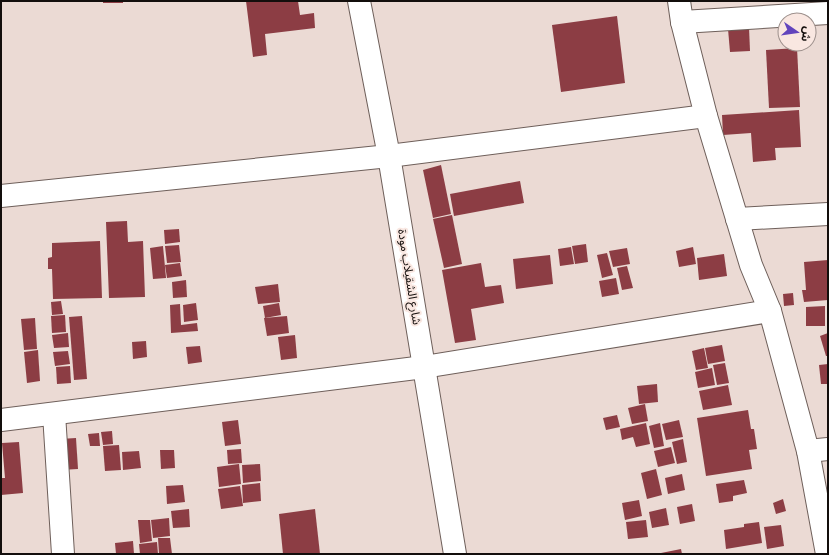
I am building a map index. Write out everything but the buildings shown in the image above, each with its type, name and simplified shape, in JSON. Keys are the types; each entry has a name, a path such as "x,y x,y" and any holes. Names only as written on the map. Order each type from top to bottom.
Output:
{"street":[{"name":"شارع الشقيلاب مودة","path":"359,1 389,156 455,554"},
{"path":"827,554 818,450 770,312 751,266 706,116 680,12 828,13"},
{"path":"1,196 389,156 706,116"},
{"path":"737,219 828,214"},
{"path":"1,420 424,367 770,312"},
{"path":"54,414 63,554"}]}
